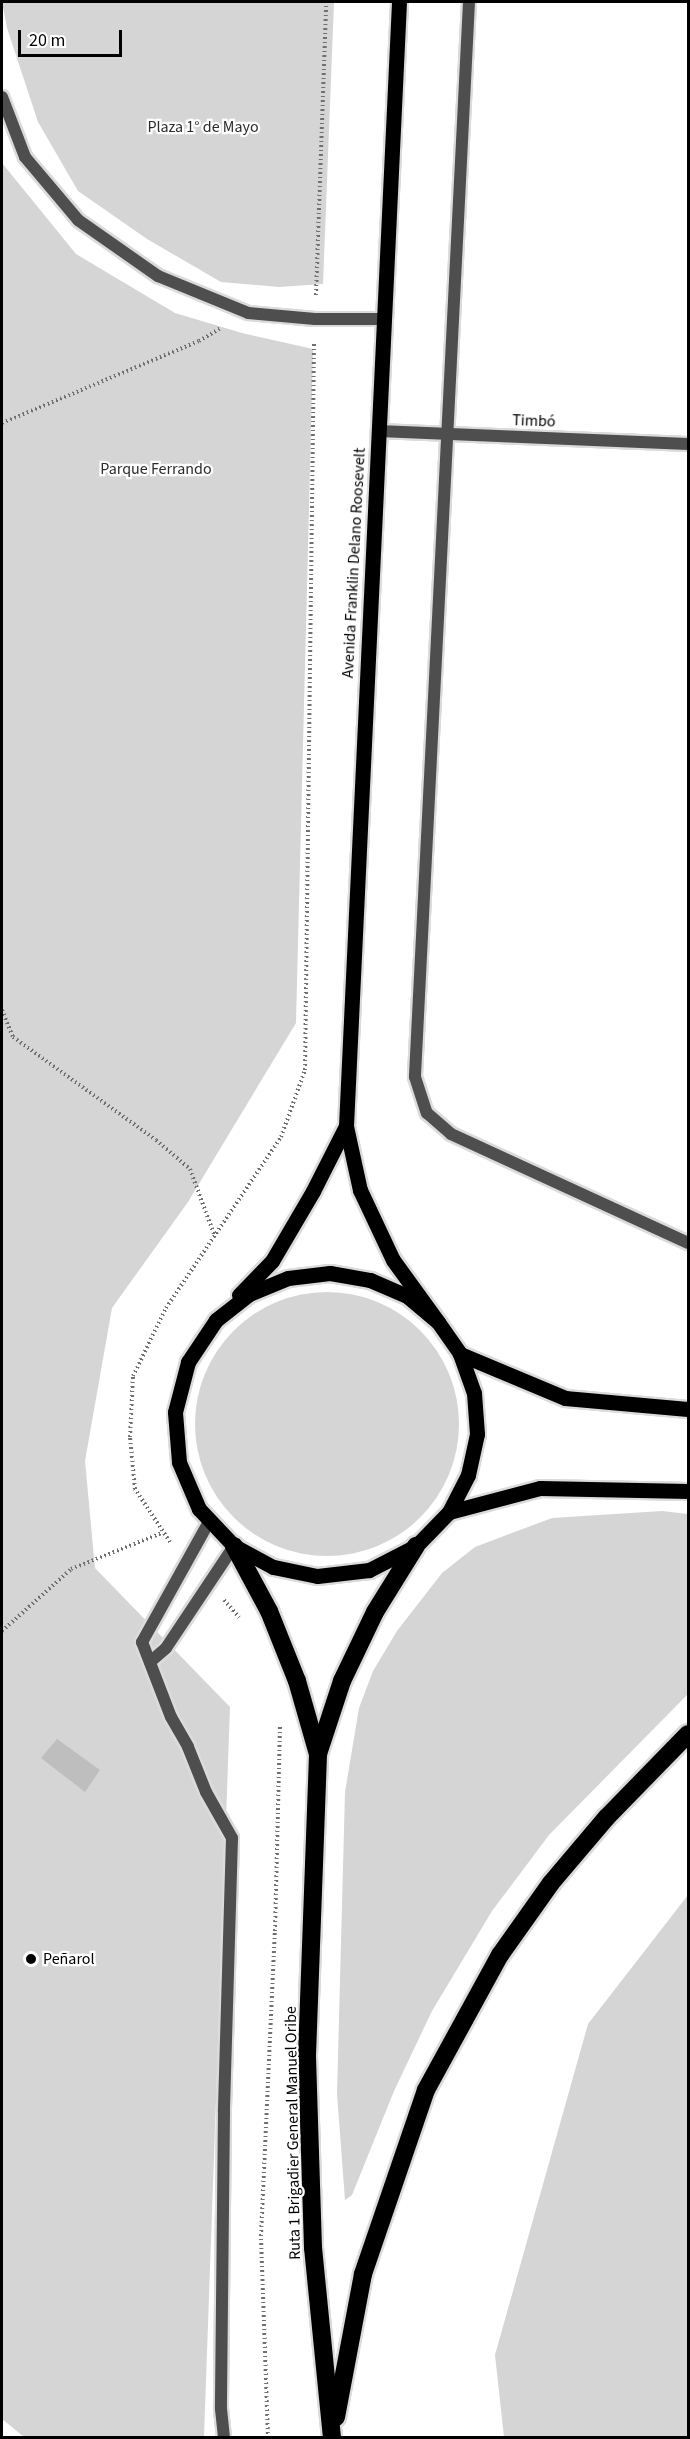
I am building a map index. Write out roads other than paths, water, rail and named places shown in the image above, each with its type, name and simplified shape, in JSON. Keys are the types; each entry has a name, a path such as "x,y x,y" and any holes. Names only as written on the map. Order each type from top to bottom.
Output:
{"highway":[{"name":"Ruta 1 Brigadier General Manuel Oribe","path":"234,1546 269,1611 297,1681 318,1754"},
{"name":"Ruta 1 Brigadier General Manuel Oribe","path":"332,2437 313,2248 307,2055 318,1754 342,1681 375,1612 417,1546"},
{"path":"332,2437 363,2274 426,2090 500,1956 551,1883 607,1817 688,1734"}],"main road":[{"name":"Avenida Franklin Delano Roosevelt","path":"346,1126 399,2"},
{"path":"346,1126 360,1190 393,1260 460,1354 474,1393 477,1434 468,1475 449,1512 417,1546 369,1570 316,1576 273,1567 234,1546 200,1509 179,1462 175,1412 188,1362 216,1320 272,1261 313,1191 346,1126"},
{"path":"216,1320 249,1294 288,1278 330,1273 370,1280 407,1296 438,1322"},
{"path":"460,1354 565,1398 688,1409"},
{"path":"449,1512 540,1488 688,1491"}],"street":[{"path":"469,2 415,1077 427,1113 451,1134 688,1243"},
{"path":"2,97 25,157 78,220 158,276 248,313 315,319 385,320"},
{"name":"Timbó","path":"379,431 688,444"},
{"path":"210,1520 142,1642 206,1792 232,1838 224,2112 221,2409 224,2438"},
{"path":"150,1662 166,1648 234,1546"}],"place":[{"name":"Peñarol","path":"31,1959"}],"park label":[{"name":"Plaza 1° de Mayo","path":"203,127"},
{"name":"Parque Ferrando","path":"156,469"}]}
